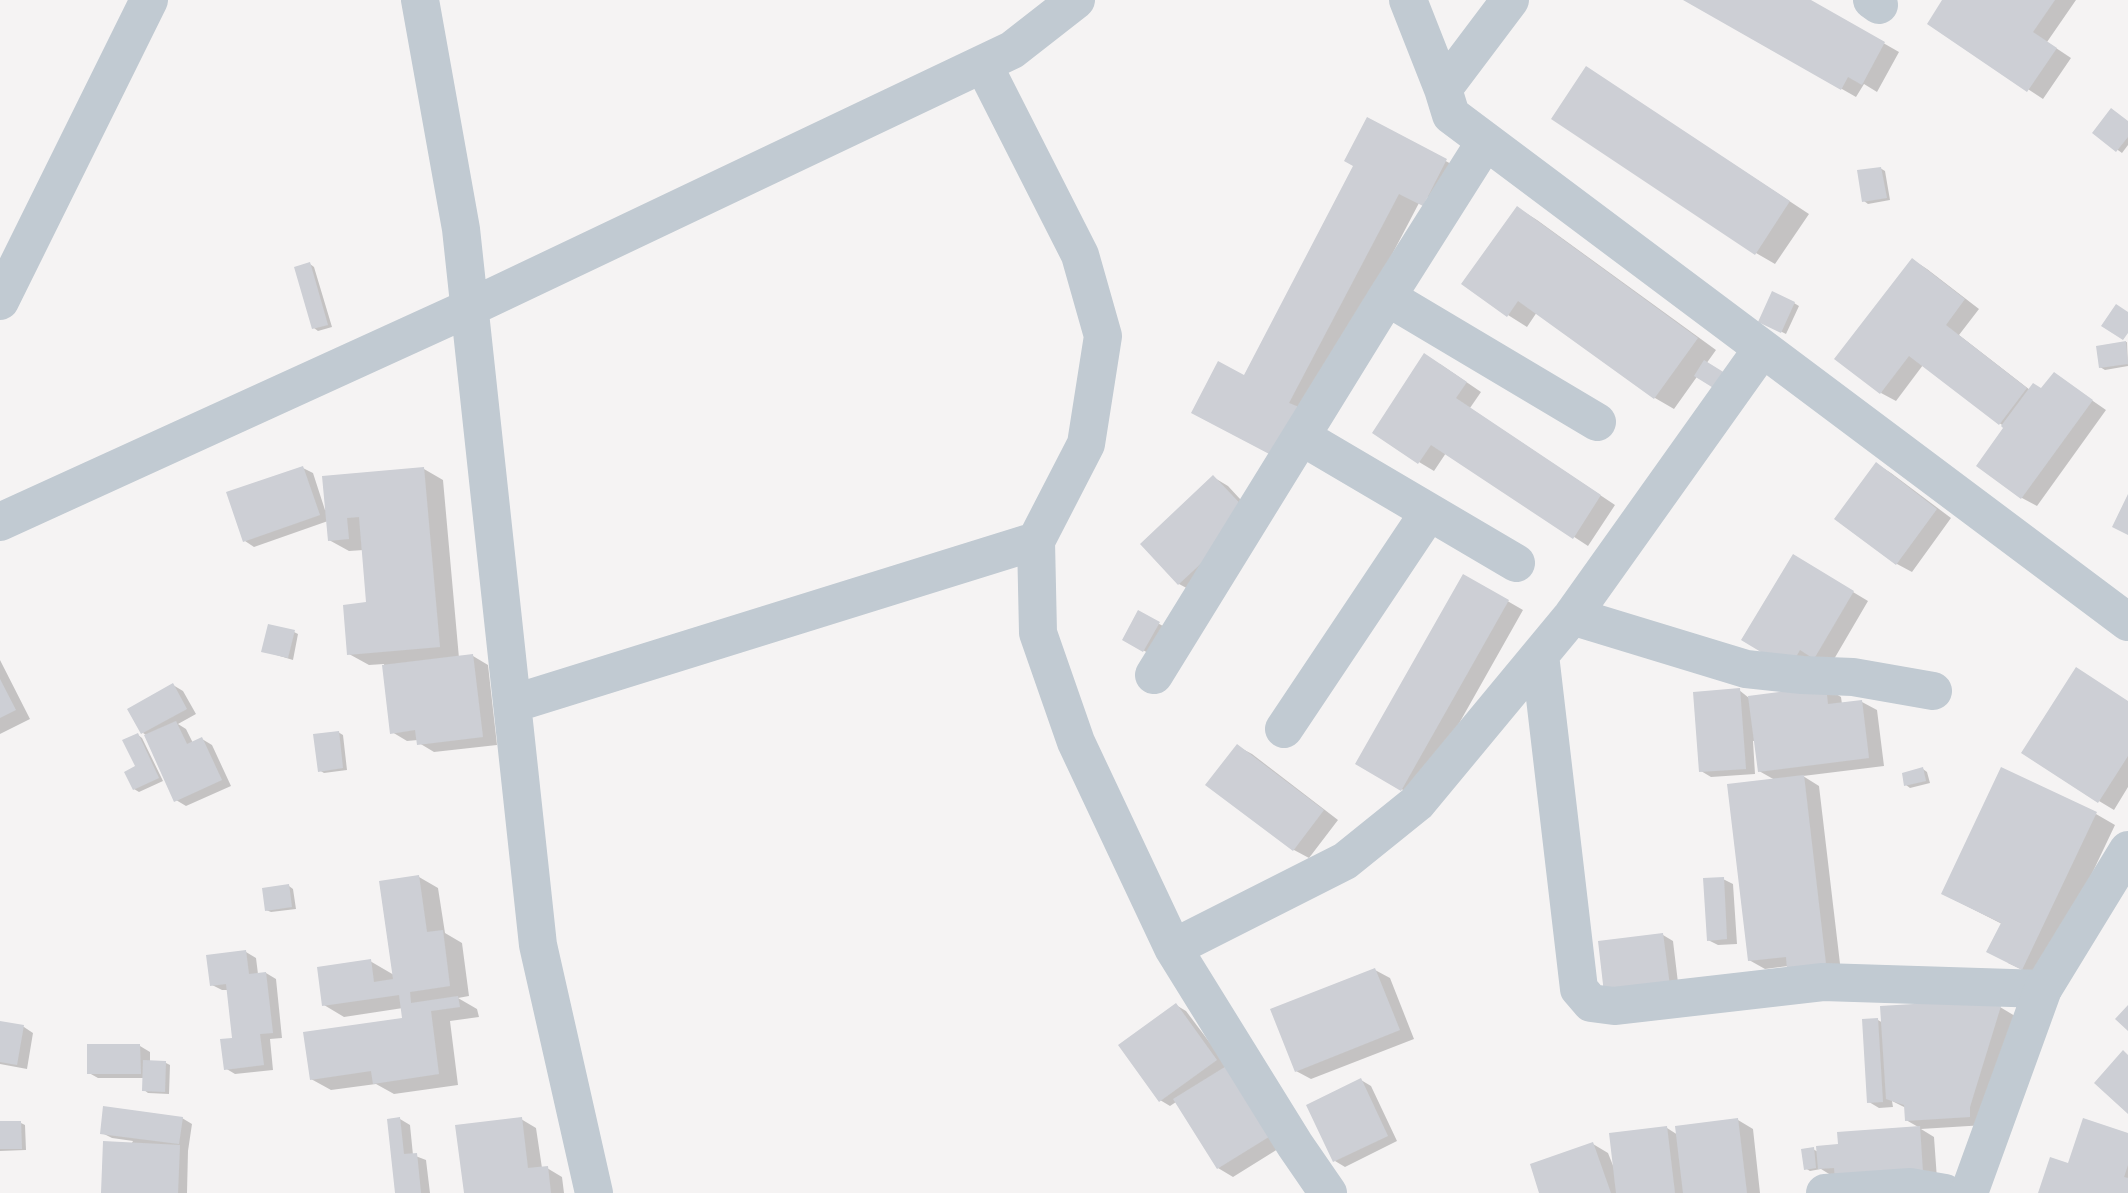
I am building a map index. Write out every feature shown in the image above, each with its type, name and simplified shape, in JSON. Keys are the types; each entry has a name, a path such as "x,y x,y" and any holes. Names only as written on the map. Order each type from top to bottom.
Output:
{"street":[{"path":"0,301 149,0"},
{"path":"420,0 461,229 538,945 594,1193"},
{"path":"0,522 469,308 1012,50 1076,0"},
{"path":"1408,0 1451,115 2128,622"},
{"path":"1443,89 1510,0"},
{"path":"983,64 1080,255 1103,336 1086,444 1036,541 1038,633 1076,742 1173,948 1295,1145 1328,1193"},
{"path":"1154,676 1485,142"},
{"path":"1387,297 1597,422"},
{"path":"1173,948 1345,861 1417,803 1572,616 1762,349"},
{"path":"1302,437 1516,563"},
{"path":"1284,729 1429,512"},
{"path":"512,704 1036,541"},
{"path":"1572,616 1746,669 1853,677 1933,691"},
{"path":"1540,655 1579,989 1591,1003 1614,1006 1823,982 2043,989"},
{"path":"1969,1193 2043,989 2128,850"},
{"path":"1825,1193 1910,1187 1945,1193"}],"building":[{"path":"1683,0 1811,0 1885,42 1862,85 1848,77 1841,90"},
{"path":"1942,0 2055,0 2033,32 2057,48 2027,92 1927,24"},
{"path":"1586,66 1790,201 1755,255 1551,119"},
{"path":"2111,108 2128,121 2128,137 2116,152 2092,133"},
{"path":"1367,117 1447,159 1423,206 1399,194 1289,403 1299,407 1273,456 1191,413 1218,361 1244,375 1353,166 1344,161"},
{"path":"1881,167 1887,198 1862,202 1857,170"},
{"path":"1517,206 1698,338 1654,399 1518,301 1507,317 1461,284"},
{"path":"1912,258 1965,299 1946,325 2027,388 1999,425 1909,356 1880,394 1834,359"},
{"path":"310,262 328,325 312,329 294,267"},
{"path":"1772,291 1795,302 1781,333 1758,322"},
{"path":"2116,304 2128,312 2128,333 2123,340 2101,326"},
{"path":"2126,341 2128,364 2099,368 2096,346"},
{"path":"1424,353 1467,382 1456,398 1601,495 1573,539 1431,445 1418,464 1372,433"},
{"path":"1704,360 1725,373 1715,389 1694,376"},
{"path":"2054,372 2093,400 2021,499 1976,466 2033,383 2041,388"},
{"path":"1876,462 1937,509 1896,565 1834,519"},
{"path":"303,466 320,515 243,542 226,492"},
{"path":"424,467 440,647 347,655 343,605 366,602 359,517 347,518 349,539 328,541 322,476"},
{"path":"1213,475 1252,516 1178,585 1140,544"},
{"path":"2128,494 2128,535 2112,527"},
{"path":"1793,554 1854,591 1814,659 1800,650 1789,669 1741,640"},
{"path":"1463,574 1509,600 1401,791 1355,764"},
{"path":"1138,610 1160,622 1143,652 1122,640"},
{"path":"268,624 295,630 288,658 261,652"},
{"path":"473,654 483,737 417,745 415,730 390,734 382,665"},
{"path":"2076,667 2128,701 2128,756 2098,803 2021,753"},
{"path":"0,679 16,710 0,718"},
{"path":"173,683 187,709 141,734 127,709"},
{"path":"1826,686 1828,704 1862,700 1869,758 1758,772 1748,696"},
{"path":"1740,688 1746,769 1699,772 1693,692"},
{"path":"176,721 187,744 202,737 222,780 174,802 144,735"},
{"path":"339,731 343,768 318,772 313,734"},
{"path":"138,733 159,778 133,790 124,772 135,766 122,740"},
{"path":"1237,744 1324,810 1293,851 1205,785"},
{"path":"1923,767 1926,781 1904,786 1902,773"},
{"path":"2001,767 2097,812 2022,970 1986,952 2001,923 1941,894"},
{"path":"1804,775 1826,964 1787,969 1786,957 1748,961 1727,784"},
{"path":"419,875 427,932 443,930 450,986 410,992 411,1003 458,996 460,1007 431,1011 439,1074 373,1084 371,1071 310,1080 303,1032 402,1018 399,995 322,1006 317,967 371,959 374,982 393,979 379,881"},
{"path":"1724,877 1727,939 1707,941 1703,878"},
{"path":"289,884 292,907 265,911 262,888"},
{"path":"1663,933 1670,986 1604,993 1598,941"},
{"path":"246,950 249,974 266,972 273,1033 260,1034 264,1065 224,1070 220,1039 232,1038 226,984 210,986 206,955"},
{"path":"1375,968 1400,1030 1295,1072 1270,1009"},
{"path":"1980,1000 2001,1006 1970,1107 1970,1117 1905,1121 1904,1105 1886,1099 1880,1006"},
{"path":"1176,1003 1217,1060 1159,1102 1118,1045"},
{"path":"2128,1005 2128,1031 2115,1019"},
{"path":"1878,1018 1883,1102 1867,1103 1862,1019"},
{"path":"0,1021 24,1025 17,1065 0,1062"},
{"path":"87,1044 140,1044 141,1074 87,1074"},
{"path":"2123,1050 2128,1055 2128,1114 2094,1083"},
{"path":"143,1060 166,1061 165,1092 142,1091"},
{"path":"1228,1065 1272,1135 1217,1169 1173,1099"},
{"path":"1361,1078 1388,1136 1333,1162 1306,1105"},
{"path":"103,1106 183,1117 179,1144 100,1134"},
{"path":"400,1117 404,1154 417,1153 421,1193 395,1193 387,1119"},
{"path":"522,1117 528,1168 548,1166 551,1193 464,1193 455,1125"},
{"path":"1738,1118 1747,1193 1683,1193 1675,1126"},
{"path":"2083,1118 2128,1133 2128,1165 2124,1177 2128,1178 2128,1193 2038,1193 2050,1157 2068,1163"},
{"path":"0,1121 21,1121 22,1149 0,1149"},
{"path":"1667,1126 1675,1193 1616,1193 1609,1133"},
{"path":"1920,1126 1924,1188 1836,1193 1834,1168 1818,1169 1816,1146 1838,1144 1837,1132"},
{"path":"103,1141 180,1145 178,1193 101,1193"},
{"path":"1593,1142 1611,1193 1539,1193 1530,1164"},
{"path":"1814,1147 1816,1168 1804,1170 1801,1149"}]}
